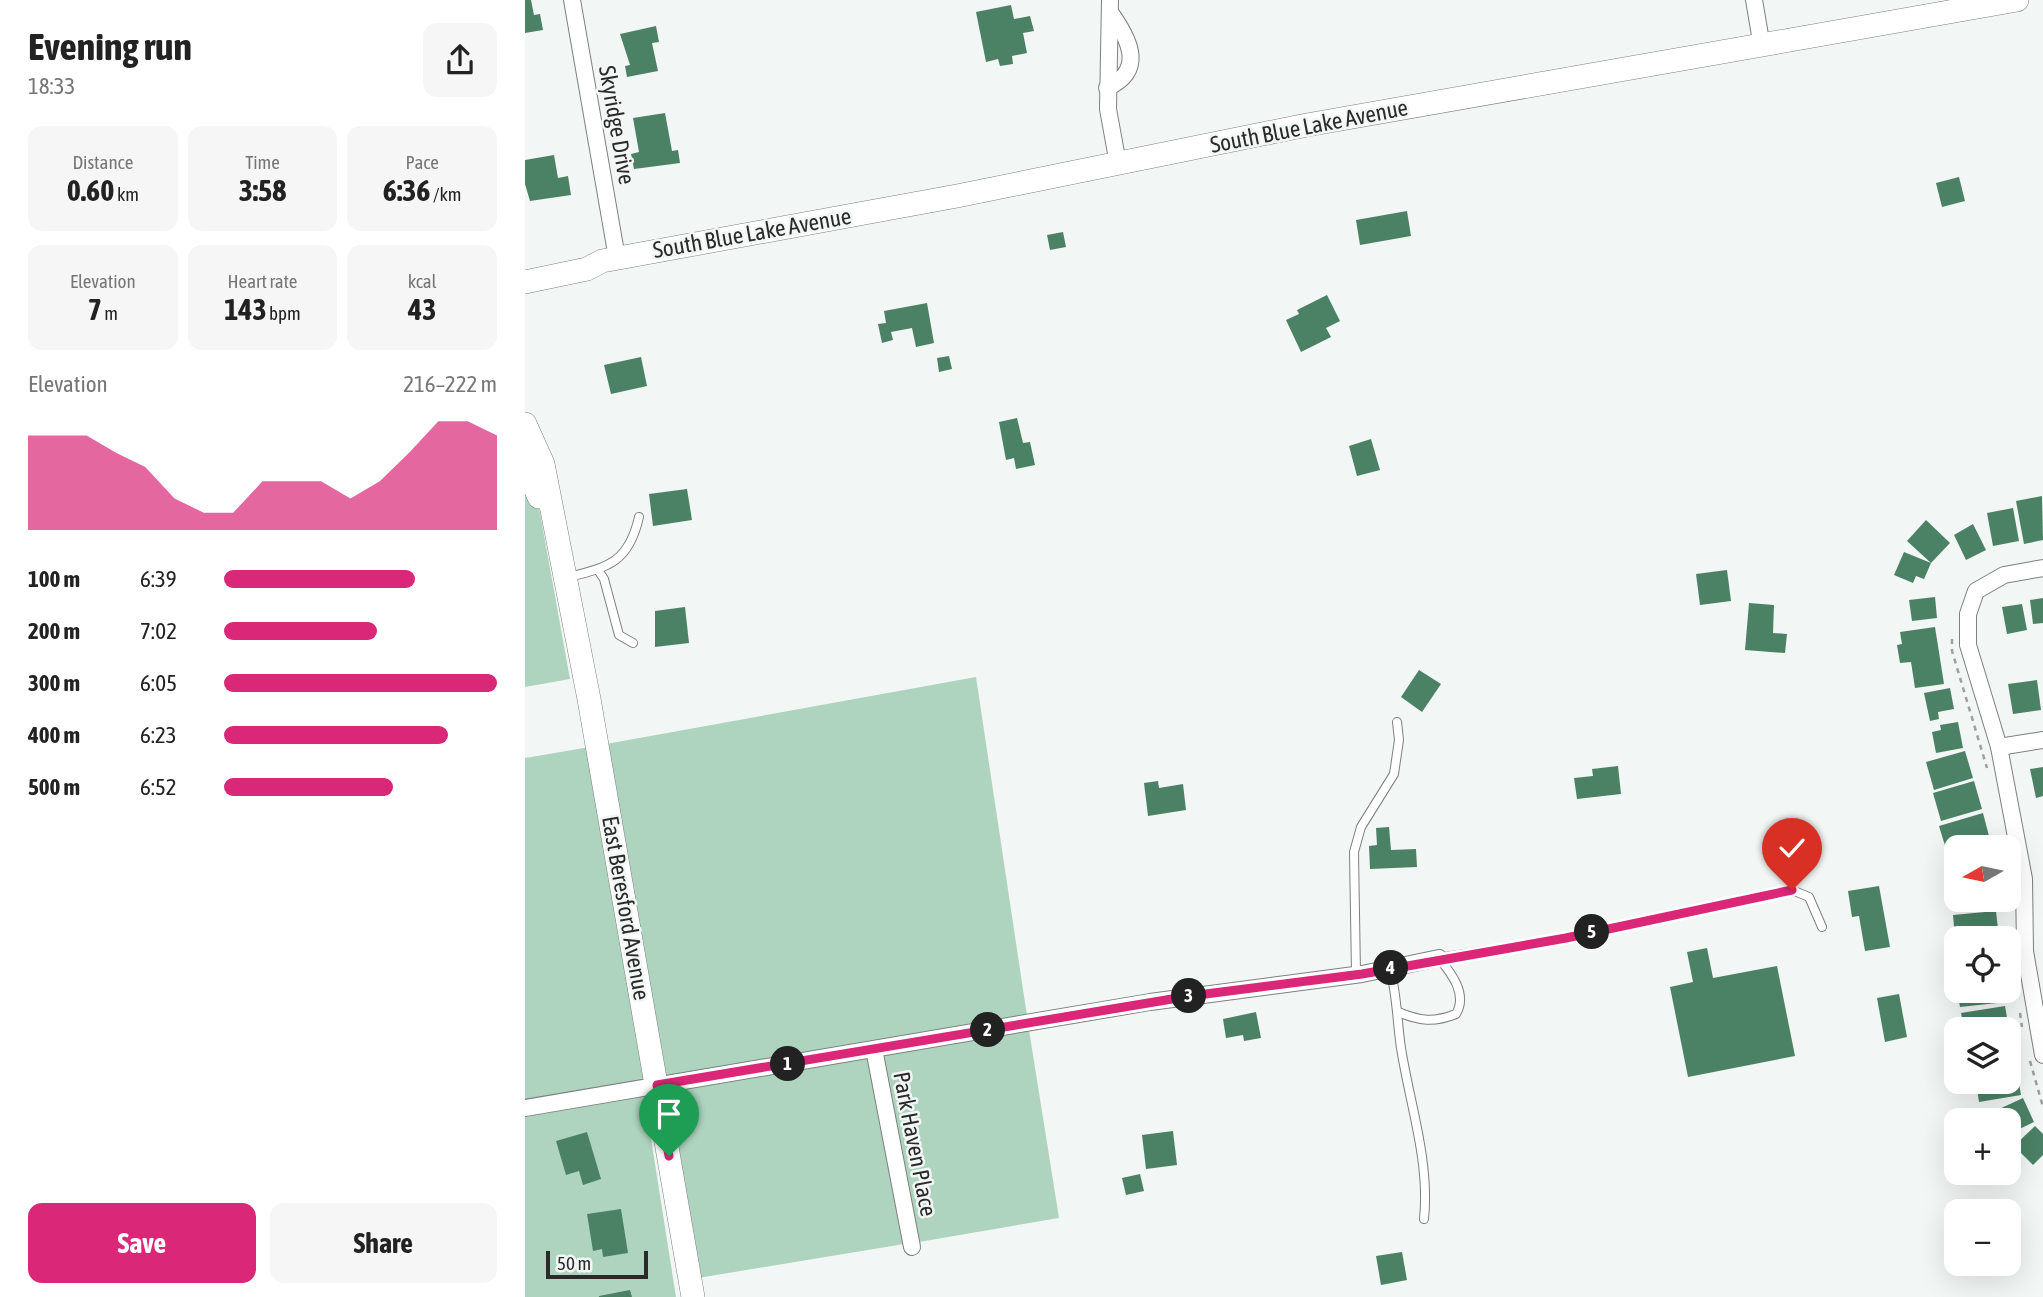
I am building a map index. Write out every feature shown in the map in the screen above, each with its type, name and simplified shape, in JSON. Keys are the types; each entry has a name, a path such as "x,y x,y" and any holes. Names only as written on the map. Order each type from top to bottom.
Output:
{"main road":[{"name":"South Blue Lake Avenue","path":"525,282 587,269 610,260 1118,164 1318,123 2017,0"},
{"name":"South Blue Lake Avenue","path":"525,266 581,255 610,260"},
{"name":"East Beresford Avenue","path":"525,424 543,464 552,521 566,578 693,1297"},
{"name":"East Beresford Avenue","path":"525,464 552,521"}],"street":[{"name":"Skyridge Drive","path":"572,0 610,260"},
{"path":"1754,0 1762,47"},
{"path":"1107,88 1125,78 1132,62 1125,36 1111,7"},
{"path":"1111,7 1106,59 1107,88 1118,164"},
{"path":"2043,568 2004,575 1976,592 1968,614 1968,645 1999,747 2024,879 2025,951 2043,1055"},
{"path":"1999,747 2043,740"},
{"path":"525,1108 1213,992 1356,975 1439,958"},
{"name":"Park Haven Place","path":"874,1049 912,1247"}],"lane":[{"path":"566,578 598,570 618,560 628,549 639,517"},
{"path":"598,570 604,579 619,635 633,643"},
{"path":"1356,975 1354,852 1361,827 1394,774 1399,740 1397,722"},
{"path":"1439,958 1566,938 1792,890 1809,897 1822,928"},
{"path":"1398,1012 1432,1022 1456,1014 1458,988 1453,975 1439,958"},
{"path":"1390,968 1426,1192 1424,1219"}],"green space":[{"path":"525,430 570,679 525,687"},
{"path":"976,677 1027,1016 664,1077 606,744"},
{"path":"590,747 648,1080 525,1101 525,758"},
{"path":"1029,1030 1059,1218 919,1242 883,1055"},
{"path":"868,1057 904,1244 698,1278 666,1091"},
{"path":"644,1094 676,1297 525,1297 525,1115"}],"building":[{"path":"525,0 531,0 534,15 540,14 543,30 525,33"},
{"path":"1011,5 1014,19 1030,16 1034,31 1023,33 1027,53 1012,56 1013,64 1000,66 998,59 986,62 976,12"},
{"path":"656,26 659,42 652,43 658,71 627,77 625,66 630,65 620,34"},
{"path":"665,113 672,151 678,150 680,163 634,169 631,154 639,152 633,118"},
{"path":"554,155 558,178 568,176 571,195 530,201 525,184 525,160"},
{"path":"1959,177 1965,201 1942,207 1936,183"},
{"path":"1407,211 1411,236 1360,245 1356,220"},
{"path":"1063,232 1066,247 1050,250 1047,235"},
{"path":"1327,295 1340,321 1326,328 1331,337 1301,352 1286,320 1299,314 1297,310"},
{"path":"927,303 934,343 916,347 912,328 891,332 893,340 882,343 878,324 886,323 884,311"},
{"path":"949,356 952,369 939,372 937,358"},
{"path":"641,357 647,386 611,394 604,365"},
{"path":"1017,418 1023,443 1030,442 1035,465 1016,469 1014,458 1006,460 999,422"},
{"path":"1371,439 1380,470 1357,476 1349,446"},
{"path":"687,489 692,520 653,526 649,494"},
{"path":"2042,496 2043,540 2024,544 2016,501"},
{"path":"2013,508 2019,541 1993,546 1987,513"},
{"path":"1926,520 1950,543 1931,563 1907,541"},
{"path":"1973,524 1986,550 1966,560 1954,535"},
{"path":"1904,552 1931,563 1924,579 1916,576 1913,583 1894,575"},
{"path":"1727,570 1731,601 1700,605 1696,574"},
{"path":"1935,597 1937,618 1912,621 1909,600"},
{"path":"2043,598 2043,623 2033,624 2030,600"},
{"path":"1749,603 1774,605 1773,633 1787,634 1785,653 1745,650"},
{"path":"2022,604 2027,630 2007,634 2002,607"},
{"path":"685,607 689,643 655,647 655,611"},
{"path":"1935,627 1944,684 1915,688 1911,662 1900,663 1897,645 1902,644 1900,632"},
{"path":"1419,670 1441,684 1422,712 1401,697"},
{"path":"2037,680 2041,710 2013,714 2008,684"},
{"path":"1950,688 1954,709 1938,712 1939,719 1930,721 1924,693"},
{"path":"1958,722 1963,748 1936,753 1932,732 1941,730 1940,725"},
{"path":"1965,751 1973,778 1934,790 1926,762"},
{"path":"1618,766 1621,794 1577,799 1574,778 1593,776 1592,769"},
{"path":"2043,767 2043,796 2036,798 2030,769"},
{"path":"1158,781 1159,788 1183,784 1186,810 1148,816 1144,783"},
{"path":"1974,781 1982,809 1941,821 1933,793"},
{"path":"1983,813 1989,835 1944,835 1944,842 1939,826"},
{"path":"1389,827 1391,850 1416,849 1417,867 1370,869 1369,846 1377,845 1376,828"},
{"path":"1879,886 1890,947 1865,951 1859,916 1852,917 1848,891"},
{"path":"1996,912 1998,926 1954,926 1953,915"},
{"path":"1707,948 1713,978 1777,966 1795,1056 1688,1077 1670,987 1693,982 1687,952"},
{"path":"1899,994 1907,1037 1885,1042 1877,998"},
{"path":"1959,1003 1997,1003 1960,1007"},
{"path":"2005,1006 2007,1017 1962,1017 1961,1013"},
{"path":"1256,1012 1261,1038 1244,1041 1243,1035 1226,1038 1223,1019"},
{"path":"1978,1094 2021,1094 2021,1095 1979,1102"},
{"path":"2023,1098 2034,1122 2021,1128 2021,1108 2001,1108"},
{"path":"2035,1126 2043,1134 2043,1155 2033,1165 2021,1153 2021,1139"},
{"path":"1173,1131 1177,1165 1146,1169 1142,1135"},
{"path":"587,1132 601,1179 583,1185 579,1171 566,1175 556,1141"},
{"path":"1140,1174 1144,1191 1126,1195 1122,1178"},
{"path":"621,1209 628,1253 603,1257 602,1249 593,1251 587,1214"},
{"path":"1402,1252 1407,1280 1381,1285 1376,1256"},
{"path":"630,1290 632,1297 599,1297 599,1296"}],"route":[{"path":"669,1156 657,1085 1235,988 1362,974 1439,958 1566,938 1766,893 1792,890"}]}
